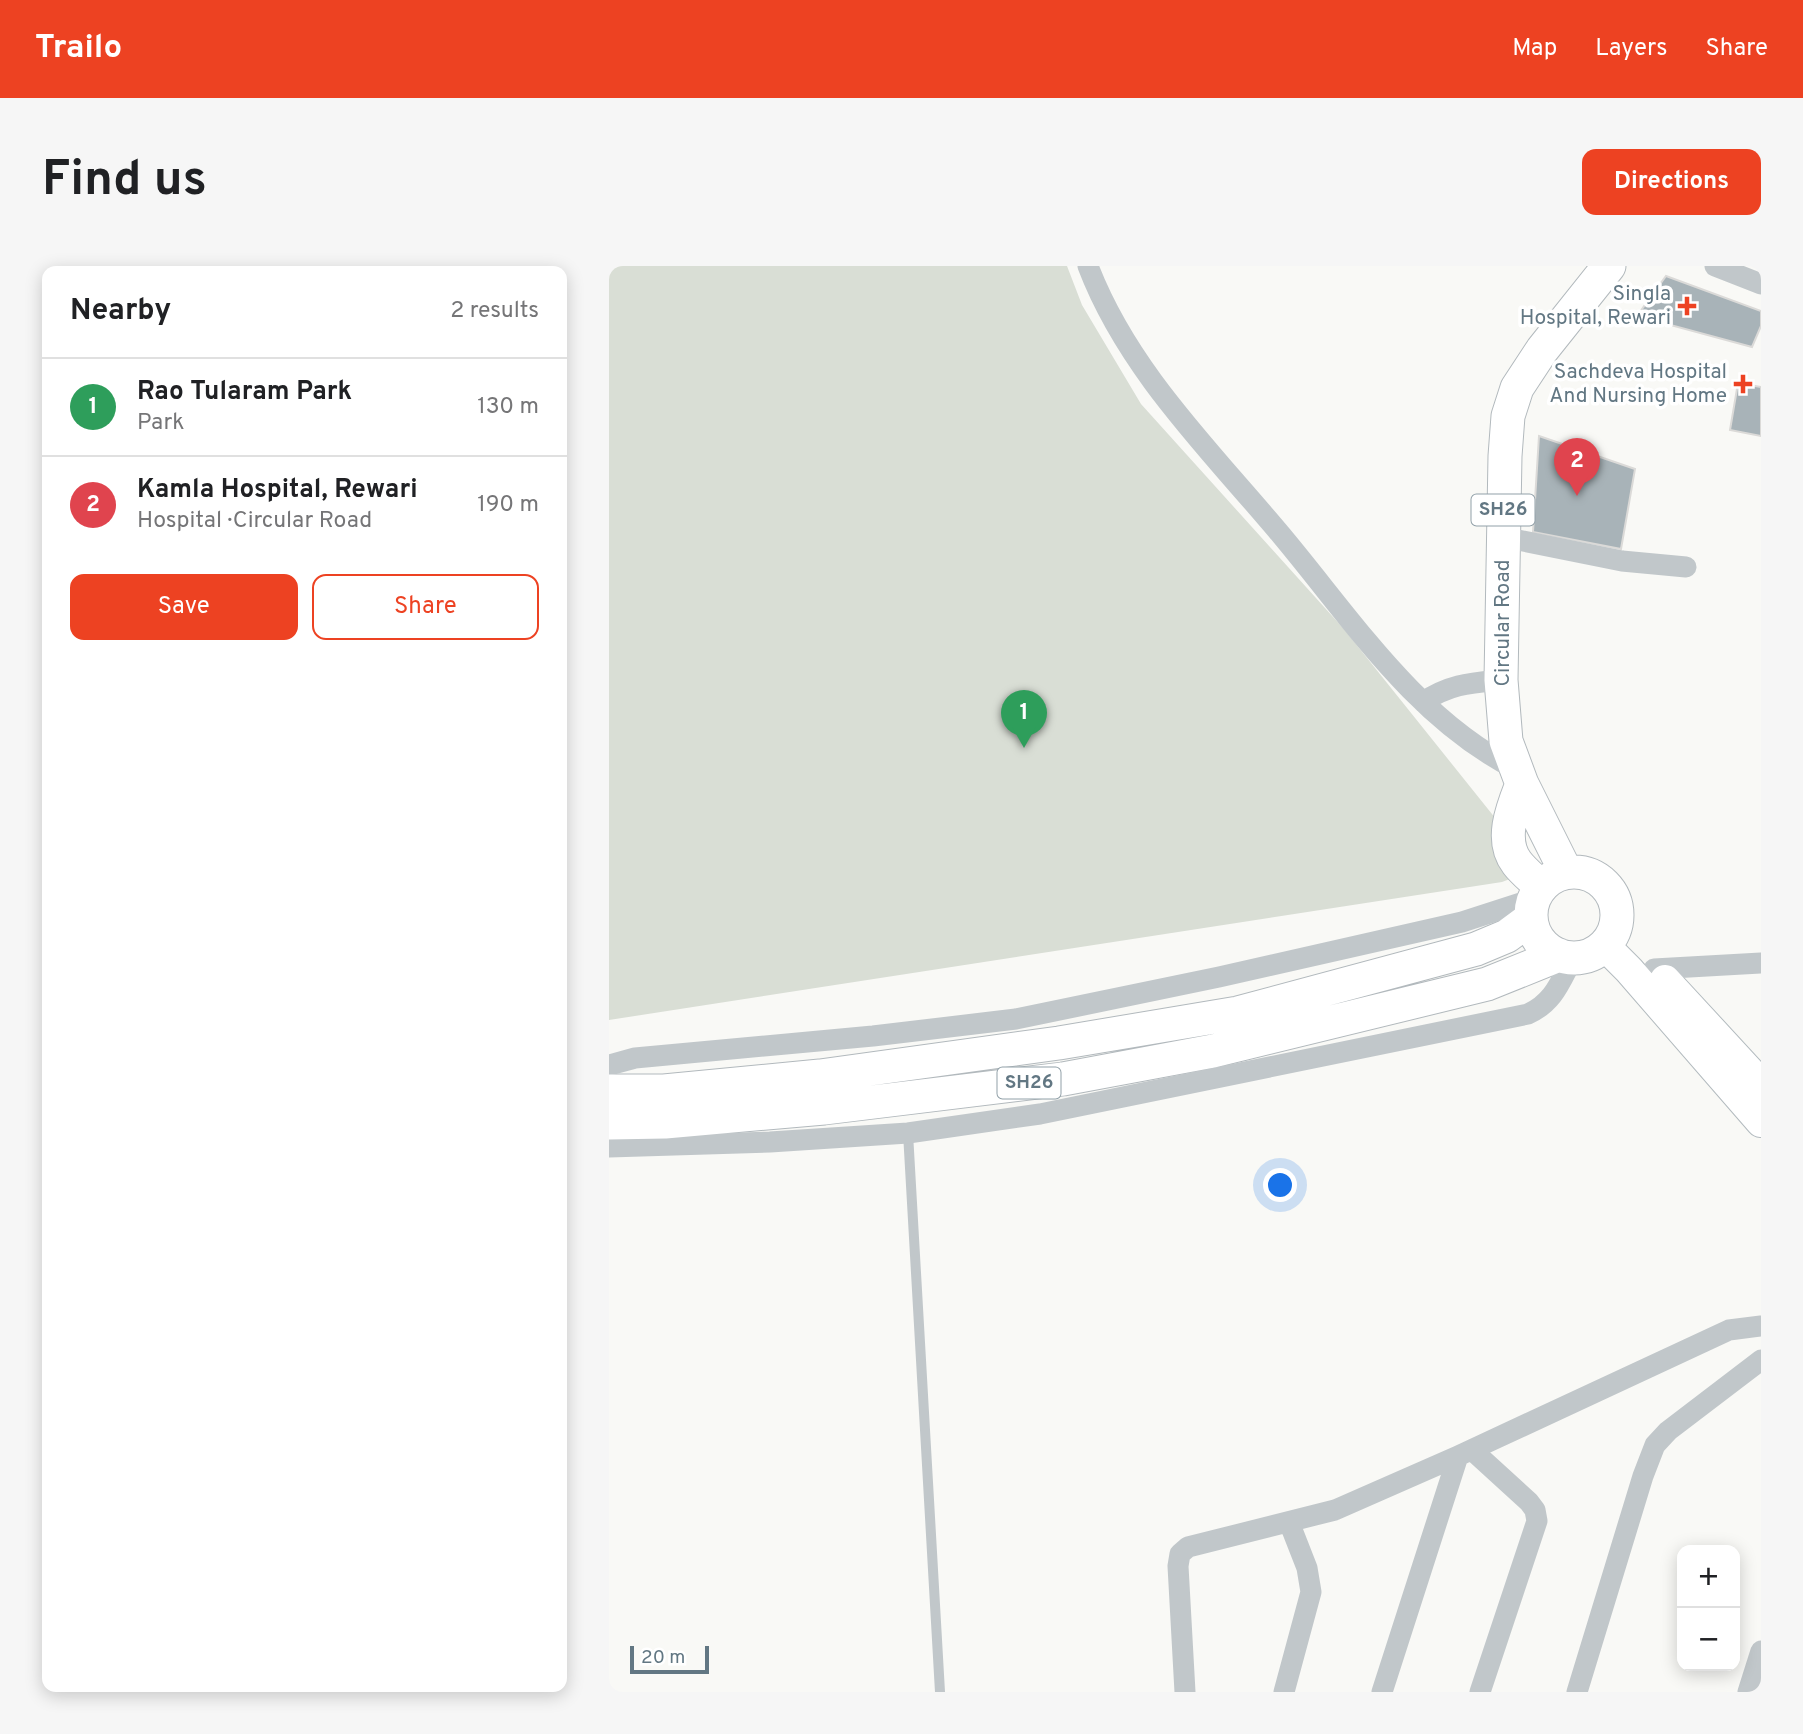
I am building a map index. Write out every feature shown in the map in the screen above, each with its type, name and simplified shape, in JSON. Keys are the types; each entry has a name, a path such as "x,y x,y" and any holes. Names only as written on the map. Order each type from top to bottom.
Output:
{"main road":[{"name":"Circular Road","path":"1519,777 1506,741 1501,680 1508,416 1517,388 1542,351 1609,266"},
{"path":"1519,777 1509,823 1510,851 1543,894 1540,941 1549,950 1566,957"},
{"path":"1543,894 1579,872 1603,883 1616,905 1617,918 1609,938"},
{"name":"SH26","path":"609,1091 664,1091 820,1076 1059,1043 1238,1013 1476,949 1507,936 1543,894"},
{"path":"1609,938 1654,969 1761,1084"},
{"path":"1609,938 1629,970 1761,1122"},
{"name":"SH26","path":"609,1123 665,1122 824,1108 1063,1079 1213,1051 1487,984 1566,957 1595,952 1609,938"}],"street":[{"path":"1088,266 1118,328 1153,383 1401,680 1462,737 1519,777"},
{"path":"1715,266 1761,284"},
{"path":"1503,537 1622,561 1686,567"},
{"path":"1423,702 1453,686 1501,680"},
{"path":"609,1065 635,1058 873,1036 1016,1019 1449,925 1543,894"},
{"path":"609,1147 770,1142 908,1133 1040,1114 1129,1097 1519,1017 1542,1007 1552,998 1566,957"},
{"path":"1654,969 1761,963"},
{"path":"1185,1692 1178,1566 1179,1554 1188,1547 1335,1510 1465,1453 1729,1330 1761,1326"},
{"path":"1577,1692 1643,1476 1655,1445 1668,1431 1761,1360"},
{"path":"1382,1692 1465,1453"},
{"path":"1465,1453 1529,1502 1535,1510 1537,1521 1480,1692"},
{"path":"1285,1692 1311,1592 1307,1568 1289,1522"},
{"path":"1748,1692 1761,1651"}],"lane":[{"path":"908,1133 940,1692"}],"shaded area":[{"path":"609,266 1067,266 1082,305 1141,404 1343,628 1536,869 1502,882 609,1020"}],"building":[{"path":"1666,276 1761,311 1761,326 1752,347 1637,316"},
{"path":"1738,383 1761,387 1761,436 1730,430"},
{"path":"1539,436 1635,469 1621,549 1533,532"}],"place":[{"name":"Singla Hospital, Rewari","path":"1687,306"},
{"name":"Sachdeva Hospital And Nursing Home","path":"1743,384"},
{"name":"Kamla Hospital, Rewari","path":"1577,496"},
{"name":"Rao Tularam Park","path":"1024,748"}]}
